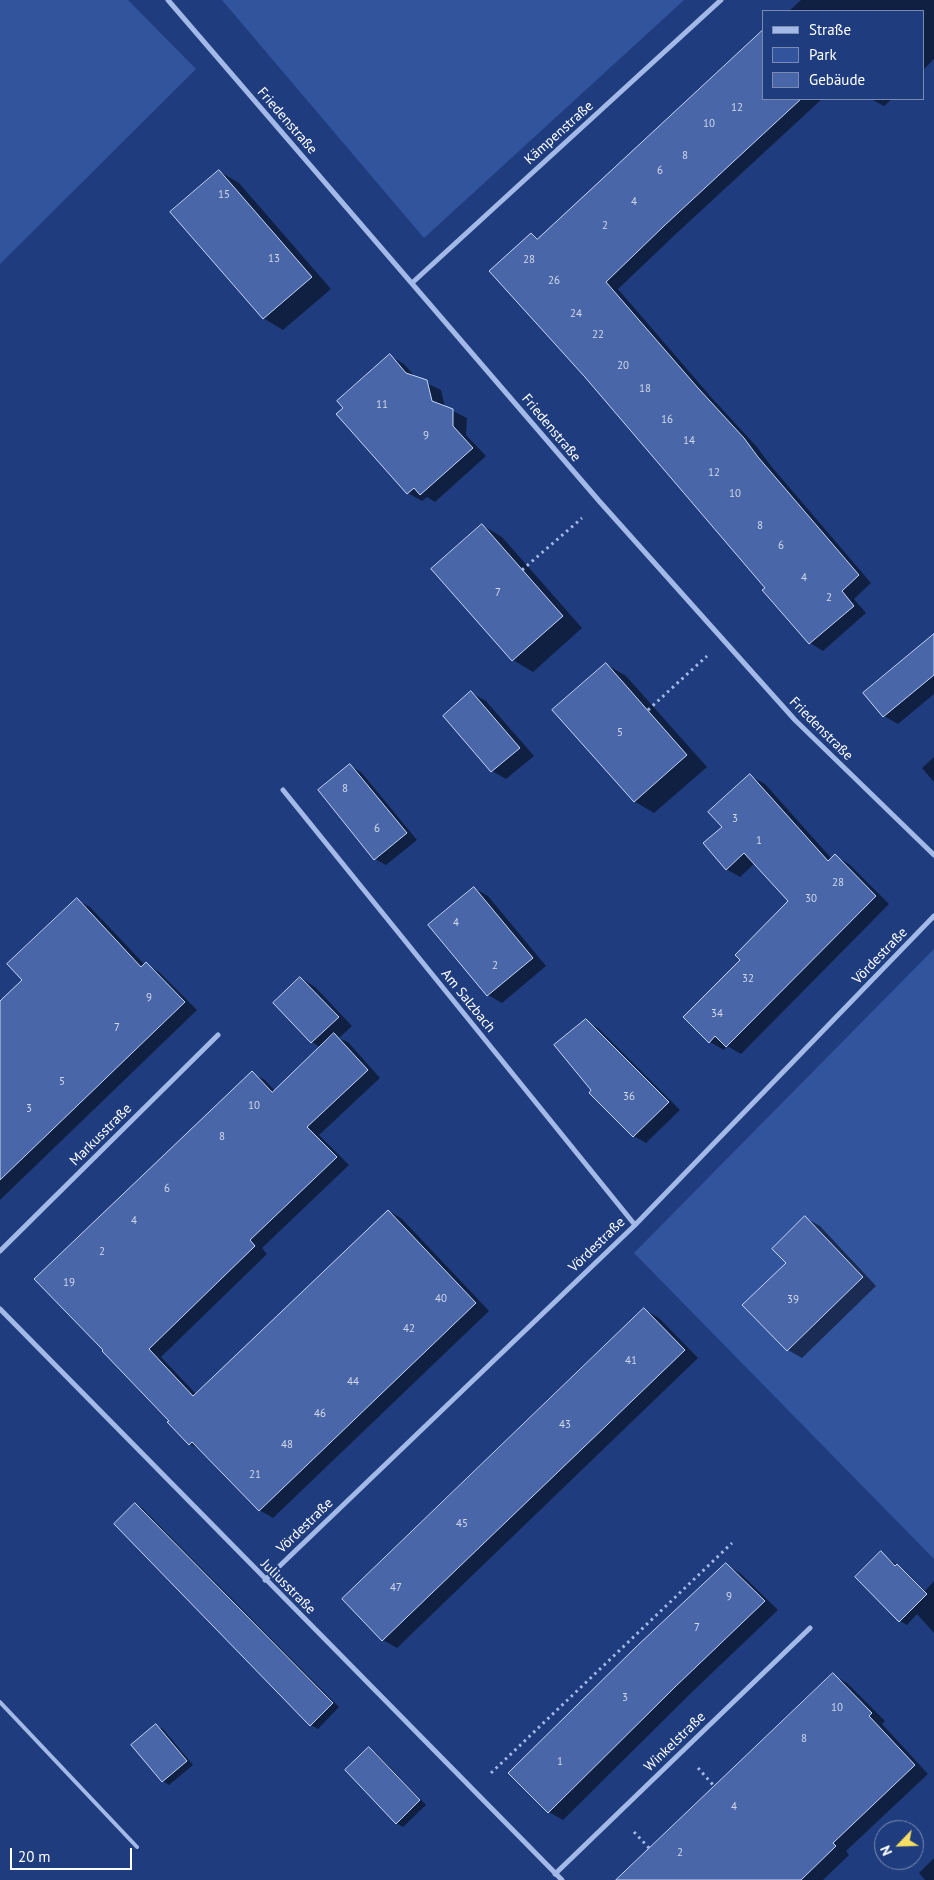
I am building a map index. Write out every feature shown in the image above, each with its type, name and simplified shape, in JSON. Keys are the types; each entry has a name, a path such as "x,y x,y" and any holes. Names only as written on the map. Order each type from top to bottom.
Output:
{"street":[{"name":"Friedenstraße","path":"168,0 600,502 795,720 934,856"},
{"name":"Kämpenstraße","path":"412,283 721,0"},
{"name":"Am Salzbach","path":"283,790 635,1225"},
{"name":"Vördestraße","path":"265,1580 635,1225 934,916"},
{"name":"Markusstraße","path":"0,1251 218,1035"},
{"name":"Juliusstraße","path":"0,1309 562,1880"},
{"name":"Winkelstraße","path":"555,1874 810,1628"}],"lane":[{"path":"0,1702 137,1847"}],"path":[{"path":"522,570 600,502"},
{"path":"648,710 724,640"},
{"path":"473,1790 732,1543"}],"green space":[{"path":"0,0 128,0 196,69 0,264"},
{"path":"222,0 684,0 424,238"},
{"path":"934,949 934,1559 634,1253"}],"building":[{"path":"762,31 762,100 800,100 606,282 744,438 859,575 842,591 854,606 809,644 762,590 765,588 584,376 489,271 531,233 537,239"},
{"path":"219,170 312,277 263,319 170,212"},
{"path":"390,354 406,373 427,380 432,401 453,409 453,426 473,448 420,495 414,488 407,494 336,414 343,408 337,401"},
{"path":"482,524 563,616 512,661 431,569"},
{"path":"934,634 934,675 883,717 863,693"},
{"path":"606,663 687,755 634,802 552,710"},
{"path":"471,691 520,748 491,772 443,716"},
{"path":"350,764 407,833 374,860 318,790"},
{"path":"750,774 828,861 835,854 876,896 726,1047 715,1036 709,1043 683,1017 740,960 735,955 788,901 744,853 726,870 703,843 722,827 708,812"},
{"path":"474,887 533,958 487,996 428,925"},
{"path":"77,898 141,967 146,962 185,1002 0,1180 0,1001 22,980 7,964"},
{"path":"300,977 339,1017 311,1043 273,1003"},
{"path":"586,1019 669,1102 633,1137 589,1093 591,1090 554,1045"},
{"path":"334,1033 368,1070 307,1127 337,1157 250,1240 255,1246 149,1349 193,1396 388,1210 476,1303 259,1511 192,1442 189,1445 103,1350 34,1279 252,1071 272,1092"},
{"path":"805,1216 863,1277 787,1351 742,1305 786,1263 772,1249"},
{"path":"644,1308 685,1350 382,1641 342,1599"},
{"path":"135,1503 333,1703 310,1726 114,1524"},
{"path":"881,1551 927,1594 899,1622 855,1577"},
{"path":"726,1563 765,1601 548,1813 508,1773 637,1646"},
{"path":"833,1673 872,1713 869,1716 915,1765 833,1843 836,1846 801,1880 616,1880"},
{"path":"156,1724 187,1761 162,1782 131,1745"},
{"path":"369,1747 420,1800 396,1824 345,1770"}]}
